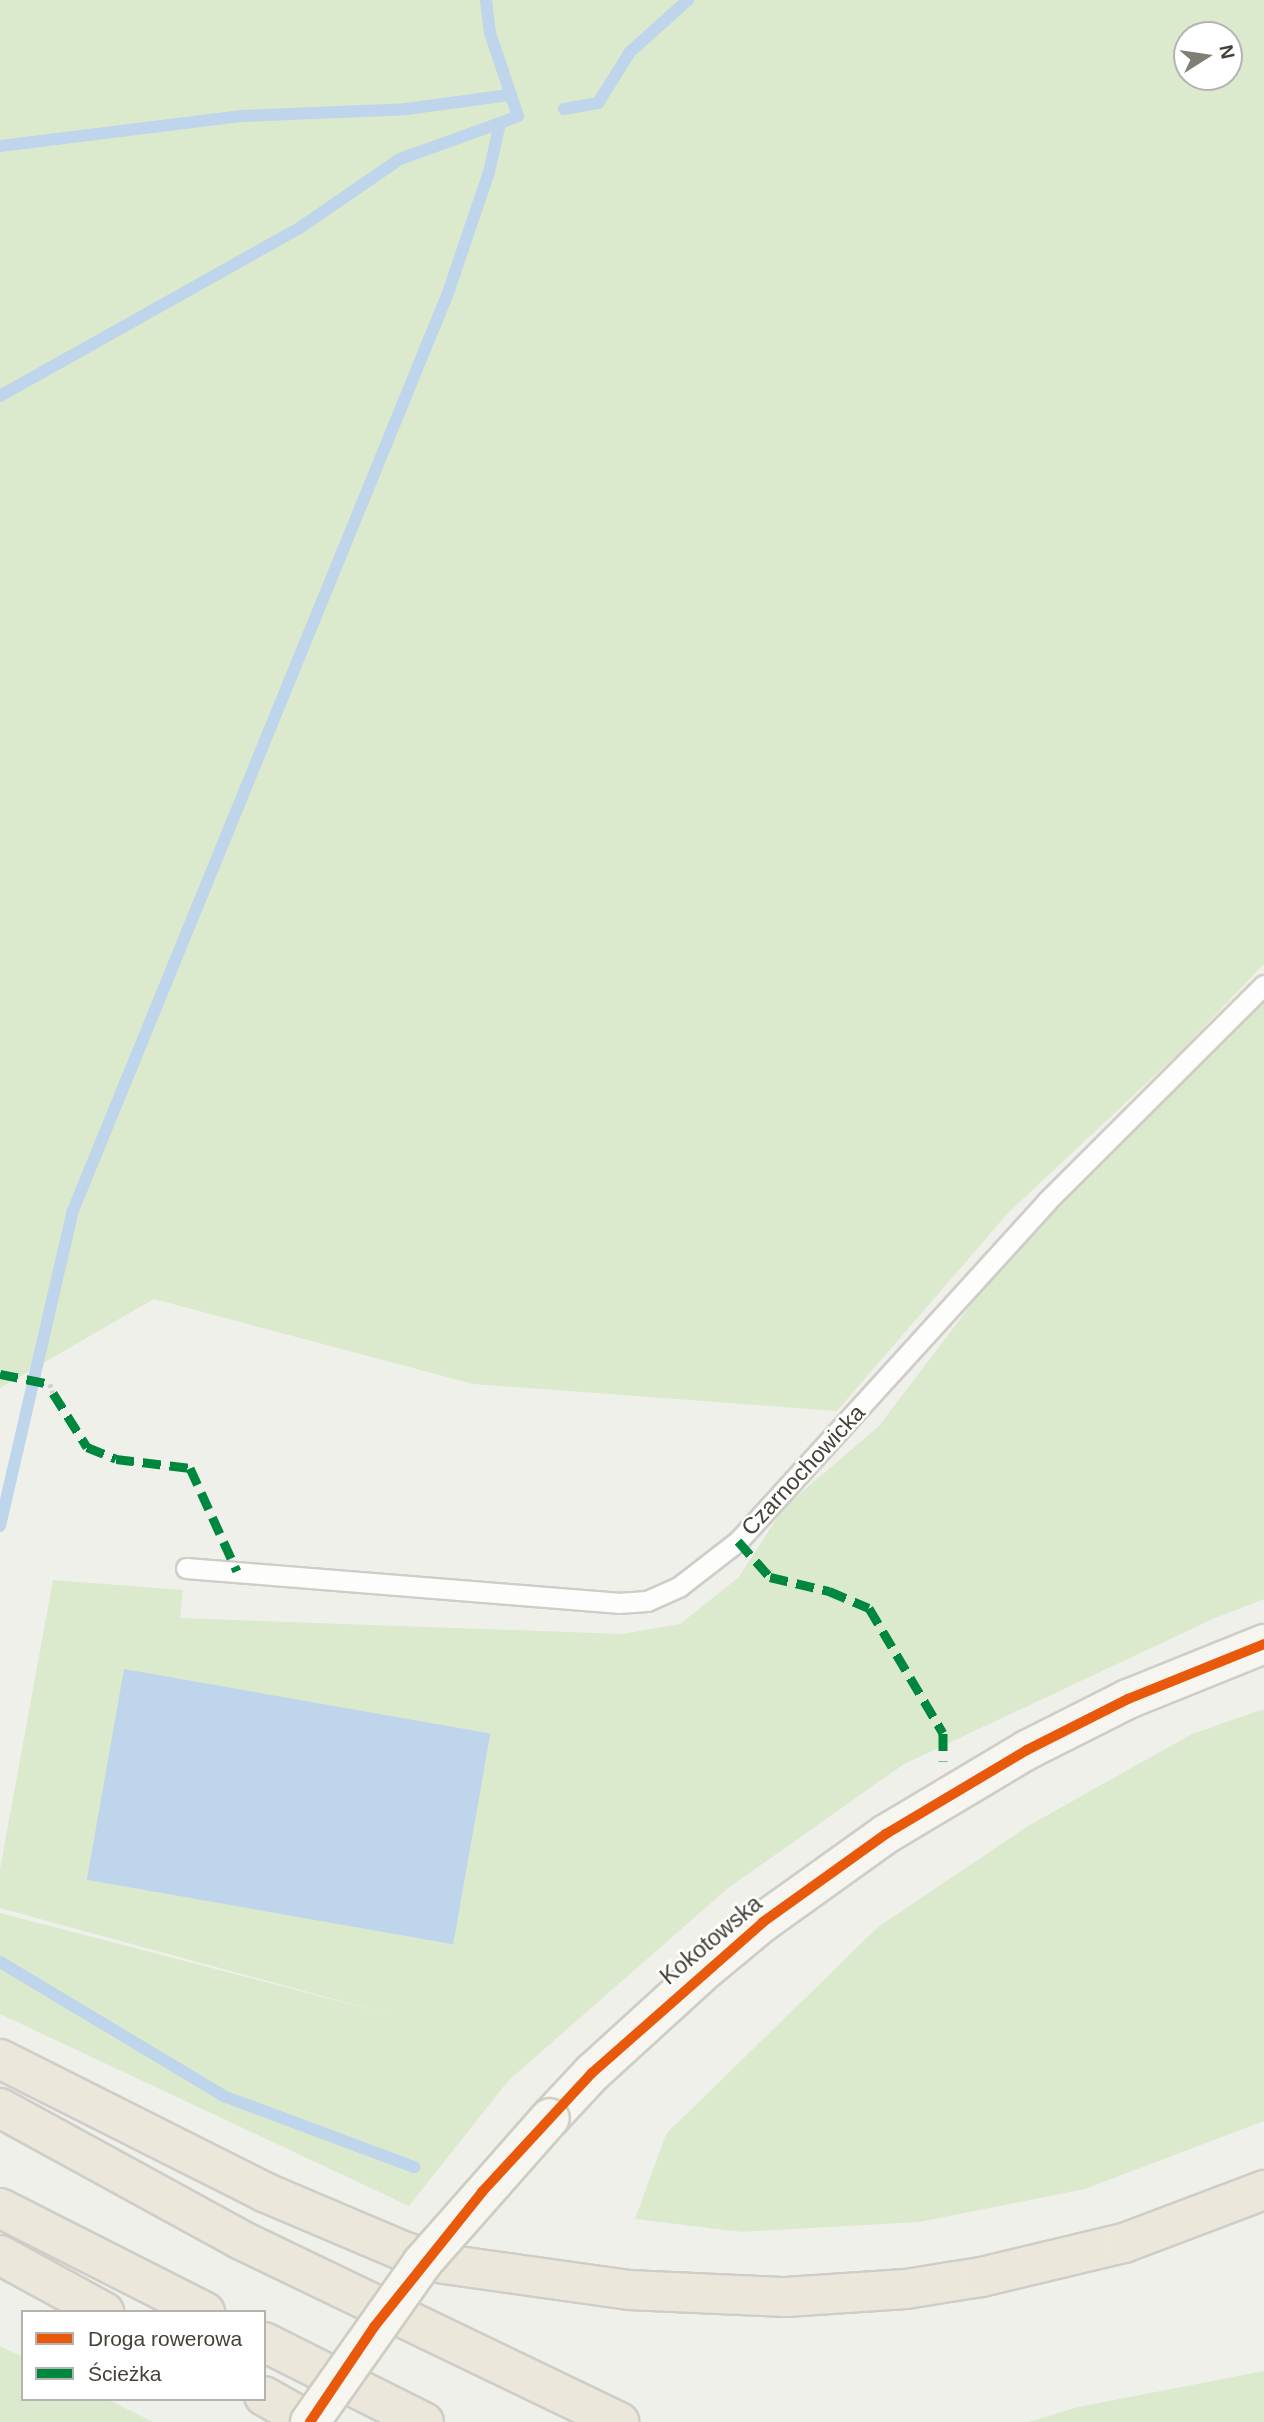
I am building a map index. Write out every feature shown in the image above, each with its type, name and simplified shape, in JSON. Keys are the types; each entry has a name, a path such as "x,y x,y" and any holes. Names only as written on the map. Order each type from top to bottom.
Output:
{"highway":[{"path":"0,2059 264,2192 403,2251 444,2264 629,2290 786,2297 919,2287 1124,2243 1264,2190"},
{"path":"0,2108 241,2240 620,2422"},
{"path":"0,2208 201,2310"},
{"path":"0,2255 100,2310"},
{"path":"266,2343 424,2422"},
{"path":"266,2397 310,2422"}],"street":[{"name":"Kokotowska","path":"310,2422 422,2263 592,2073 715,1961 886,1834 1015,1757 1094,1716 1264,1644"}],"lane":[{"name":"Czarnochowicka","path":"186,1568 618,1603 647,1601 680,1586 738,1541 1047,1201 1264,985"}],"path":[{"path":"50,1384 53,1393"}],"green space":[{"path":"0,0 1264,0 1264,964 1183,1049 1008,1213 837,1411 473,1384 154,1299 0,1388"},
{"path":"1264,998 1264,1599 1215,1618 904,1764 727,1889 508,2081 409,2206 0,2014 0,1913 392,2015 0,1908 0,1869 53,1580 183,1590 180,1618 622,1634 680,1624 739,1577 784,1507 879,1426 1035,1220"},
{"path":"1264,1709 1264,2121 1085,2189 919,2222 742,2232 635,2219 666,2134 878,1927 1028,1826 1192,1734"},
{"path":"0,2346 21,2356 21,2401 111,2401 153,2422 0,2422"},
{"path":"1264,2371 1264,2422 1029,2422 1078,2407"}],"water":[{"path":"124,1669 490,1734 453,1944 87,1880"}],"waterway":[{"path":"0,1526 72,1213 448,293 489,172 500,123 518,116 490,33 486,0"},
{"path":"564,109 598,103 630,52 688,0"},
{"path":"0,146 242,116 406,109 509,95"},
{"path":"0,396 301,227 400,159 500,123"},
{"path":"0,1962 226,2097 414,2167"}],"marked path":[{"path":"0,1374 50,1384"},
{"path":"53,1393 87,1447 116,1459 190,1468 237,1571"},
{"path":"738,1541 770,1577 829,1591 869,1608 943,1733 943,1761"}],"cycle path":[{"path":"310,2422 374,2327 482,2192 592,2073 763,1922 886,1834 1027,1750 1128,1699 1264,1644"}]}
